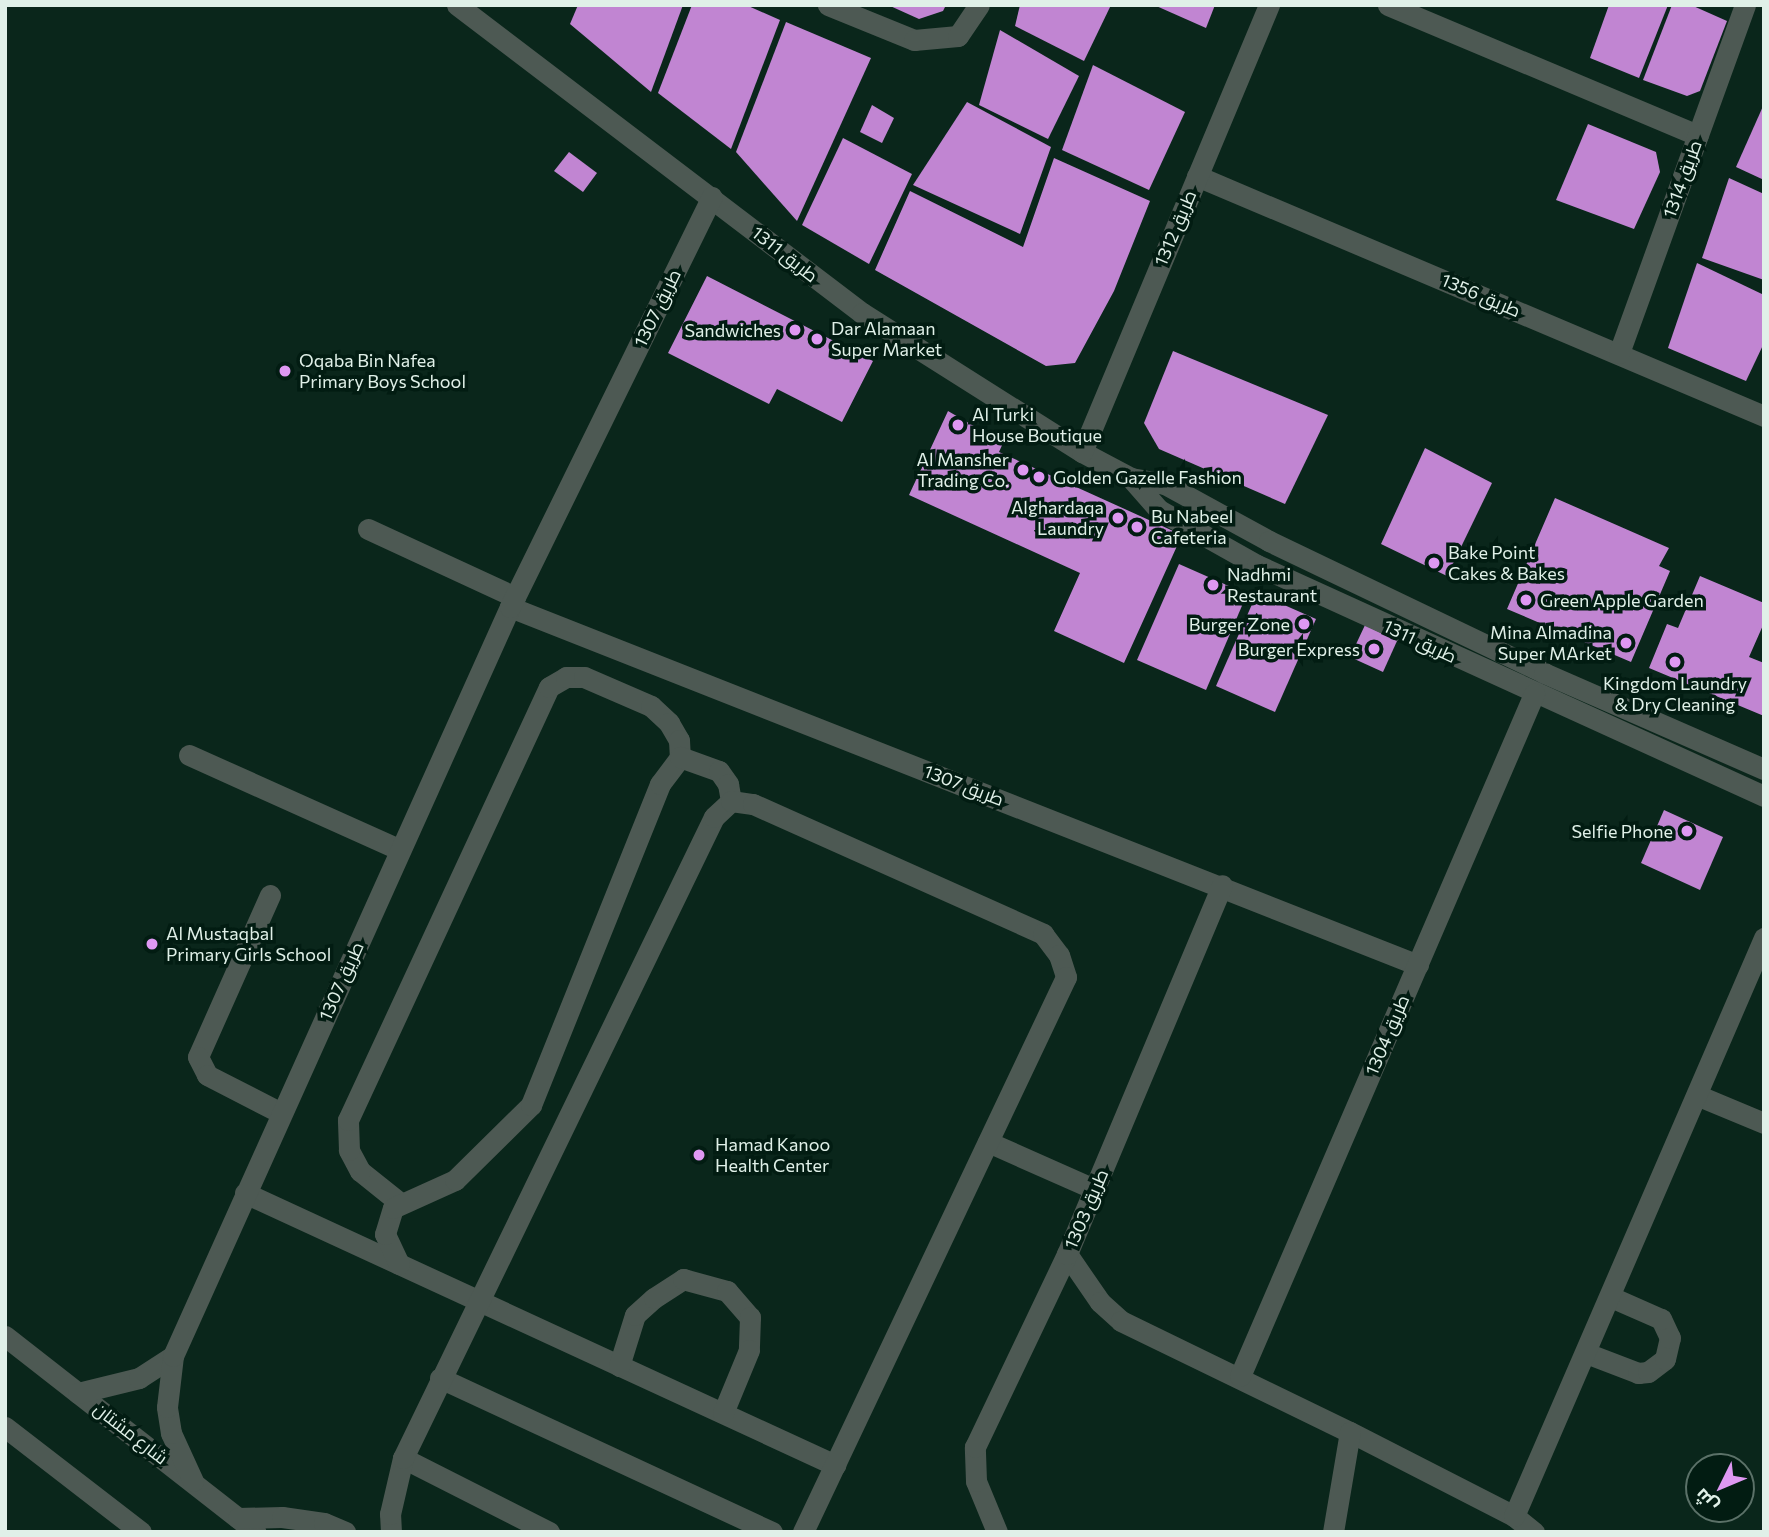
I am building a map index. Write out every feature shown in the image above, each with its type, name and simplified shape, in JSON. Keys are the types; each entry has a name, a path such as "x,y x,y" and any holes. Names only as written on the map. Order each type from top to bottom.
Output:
{"street":[{"name":"طريق 1311","path":"457,5 862,313 1082,452 1130,478 1165,484 1269,541 1532,667 1764,769"},
{"path":"828,5 914,40 958,36 979,5"},
{"name":"طريق 1312","path":"1082,452 1269,5"},
{"path":"1388,5 1698,135"},
{"name":"طريق 1314","path":"1619,353 1745,5"},
{"name":"طريق 1356","path":"1197,176 1764,416"},
{"name":"طريق 1307","path":"193,1481 171,1433 167,1407 173,1356 512,602 712,197"},
{"name":"طريق 1311","path":"1130,478 1159,510 1257,565 1534,694 1764,796"},
{"path":"368,529 512,602"},
{"name":"طريق 1307","path":"512,602 1418,965"},
{"path":"399,1264 385,1234 388,1219 400,1203 455,1180 531,1105 660,784 680,757 679,740 669,723 651,706 584,677 566,677 549,687 348,1120 349,1150 360,1171 400,1203"},
{"name":"طريق 1304","path":"1240,1376 1534,694"},
{"path":"189,755 400,850"},
{"path":"680,757 719,771 729,784 731,801"},
{"path":"731,801 753,804 1043,934 1059,955 1066,977 803,1532"},
{"path":"391,1532 390,1514 403,1458 440,1378 714,817 731,801"},
{"name":"طريق 1303","path":"997,1532 975,1481 975,1447 1067,1254 1222,885"},
{"path":"270,895 198,1057 206,1075 281,1113"},
{"path":"1514,1516 1699,1096 1764,939"},
{"path":"1699,1096 1764,1123"},
{"path":"988,1142 1094,1189"},
{"path":"245,1193 835,1465"},
{"path":"1067,1254 1100,1302 1121,1321 1153,1340 1240,1376 1350,1432 1514,1516 1534,1532"},
{"path":"620,1366 635,1315 654,1298 683,1279 727,1291 750,1317 748,1350 723,1413"},
{"path":"1586,1353 1637,1373 1648,1372 1665,1359 1670,1338 1661,1319 1611,1297"},
{"name":"شارع مشتان","path":"5,1336 256,1532"},
{"path":"78,1393 139,1378 173,1356"},
{"path":"440,1378 772,1532"},
{"path":"5,1427 141,1532"},
{"path":"1333,1532 1350,1432"},
{"path":"403,1458 549,1532"},
{"path":"238,1518 282,1517 324,1523 345,1532"}],"building":[{"path":"578,5 683,5 651,92 570,24"},
{"path":"692,5 746,5 780,20 731,149 658,93"},
{"path":"888,5 946,5 943,11 919,19"},
{"path":"1020,5 1111,5 1084,61 1015,26"},
{"path":"1154,5 1215,5 1206,28"},
{"path":"1609,5 1668,5 1639,78 1590,58"},
{"path":"1672,5 1691,5 1727,21 1700,91 1687,96 1643,80"},
{"path":"786,22 871,58 797,221 736,152"},
{"path":"1000,30 1079,76 1048,139 979,105"},
{"path":"1093,65 1185,112 1149,190 1062,150"},
{"path":"967,102 1051,147 1020,234 913,185"},
{"path":"1764,104 1764,180 1736,167"},
{"path":"872,105 894,118 882,143 860,132"},
{"path":"1588,124 1656,152 1660,172 1634,229 1556,200"},
{"path":"843,138 912,174 869,264 802,225"},
{"path":"569,152 597,173 583,192 554,171"},
{"path":"1054,158 1150,201 1114,291 1075,363 1046,366 875,270 910,191 1023,247"},
{"path":"1729,178 1764,194 1764,280 1702,258"},
{"path":"1697,263 1764,295 1764,343 1746,381 1668,348"},
{"path":"707,276 873,361 842,422 777,389 769,404 668,353"},
{"path":"1173,351 1328,415 1285,504 1159,449 1144,423"},
{"path":"948,411 1003,443 999,452 1182,535 1124,663 1054,631 1080,573 909,495"},
{"path":"1425,448 1492,483 1447,576 1381,544"},
{"path":"1555,498 1669,548 1659,566 1670,571 1631,662 1507,609"},
{"path":"1179,564 1247,594 1206,690 1137,660"},
{"path":"1700,576 1764,603 1764,623 1749,657 1764,663 1764,716 1649,668 1667,624 1678,628"},
{"path":"1257,593 1316,619 1275,712 1216,686"},
{"name":"Burger Express","path":"1365,625 1397,641 1383,672 1350,657"},
{"path":"1664,810 1723,837 1700,890 1641,863"}],"place":[{"name":"Sandwiches","path":"795,330"},
{"name":"Dar Alamaan Super Market","path":"817,339"},
{"name":"Oqaba Bin Nafea Primary Boys School","path":"285,371"},
{"name":"Al Turki House Boutique","path":"958,425"},
{"name":"Al Mansher Trading Co.","path":"1023,470"},
{"name":"Golden Gazelle Fashion","path":"1039,477"},
{"name":"Alghardaqa Laundry","path":"1118,518"},
{"name":"Bu Nabeel Cafeteria","path":"1137,527"},
{"name":"Bake Point Cakes & Bakes","path":"1434,563"},
{"name":"Nadhmi Restaurant","path":"1213,585"},
{"name":"Green Apple Garden","path":"1526,600"},
{"name":"Burger Zone","path":"1304,624"},
{"name":"Mina Almadina Super MArket","path":"1626,643"},
{"name":"Burger Express","path":"1374,649"},
{"name":"Kingdom Laundry & Dry Cleaning","path":"1675,662"},
{"name":"Selfie Phone","path":"1687,831"},
{"name":"Al Mustaqbal Primary Girls School","path":"152,944"},
{"name":"Hamad Kanoo Health Center","path":"699,1155"}]}
